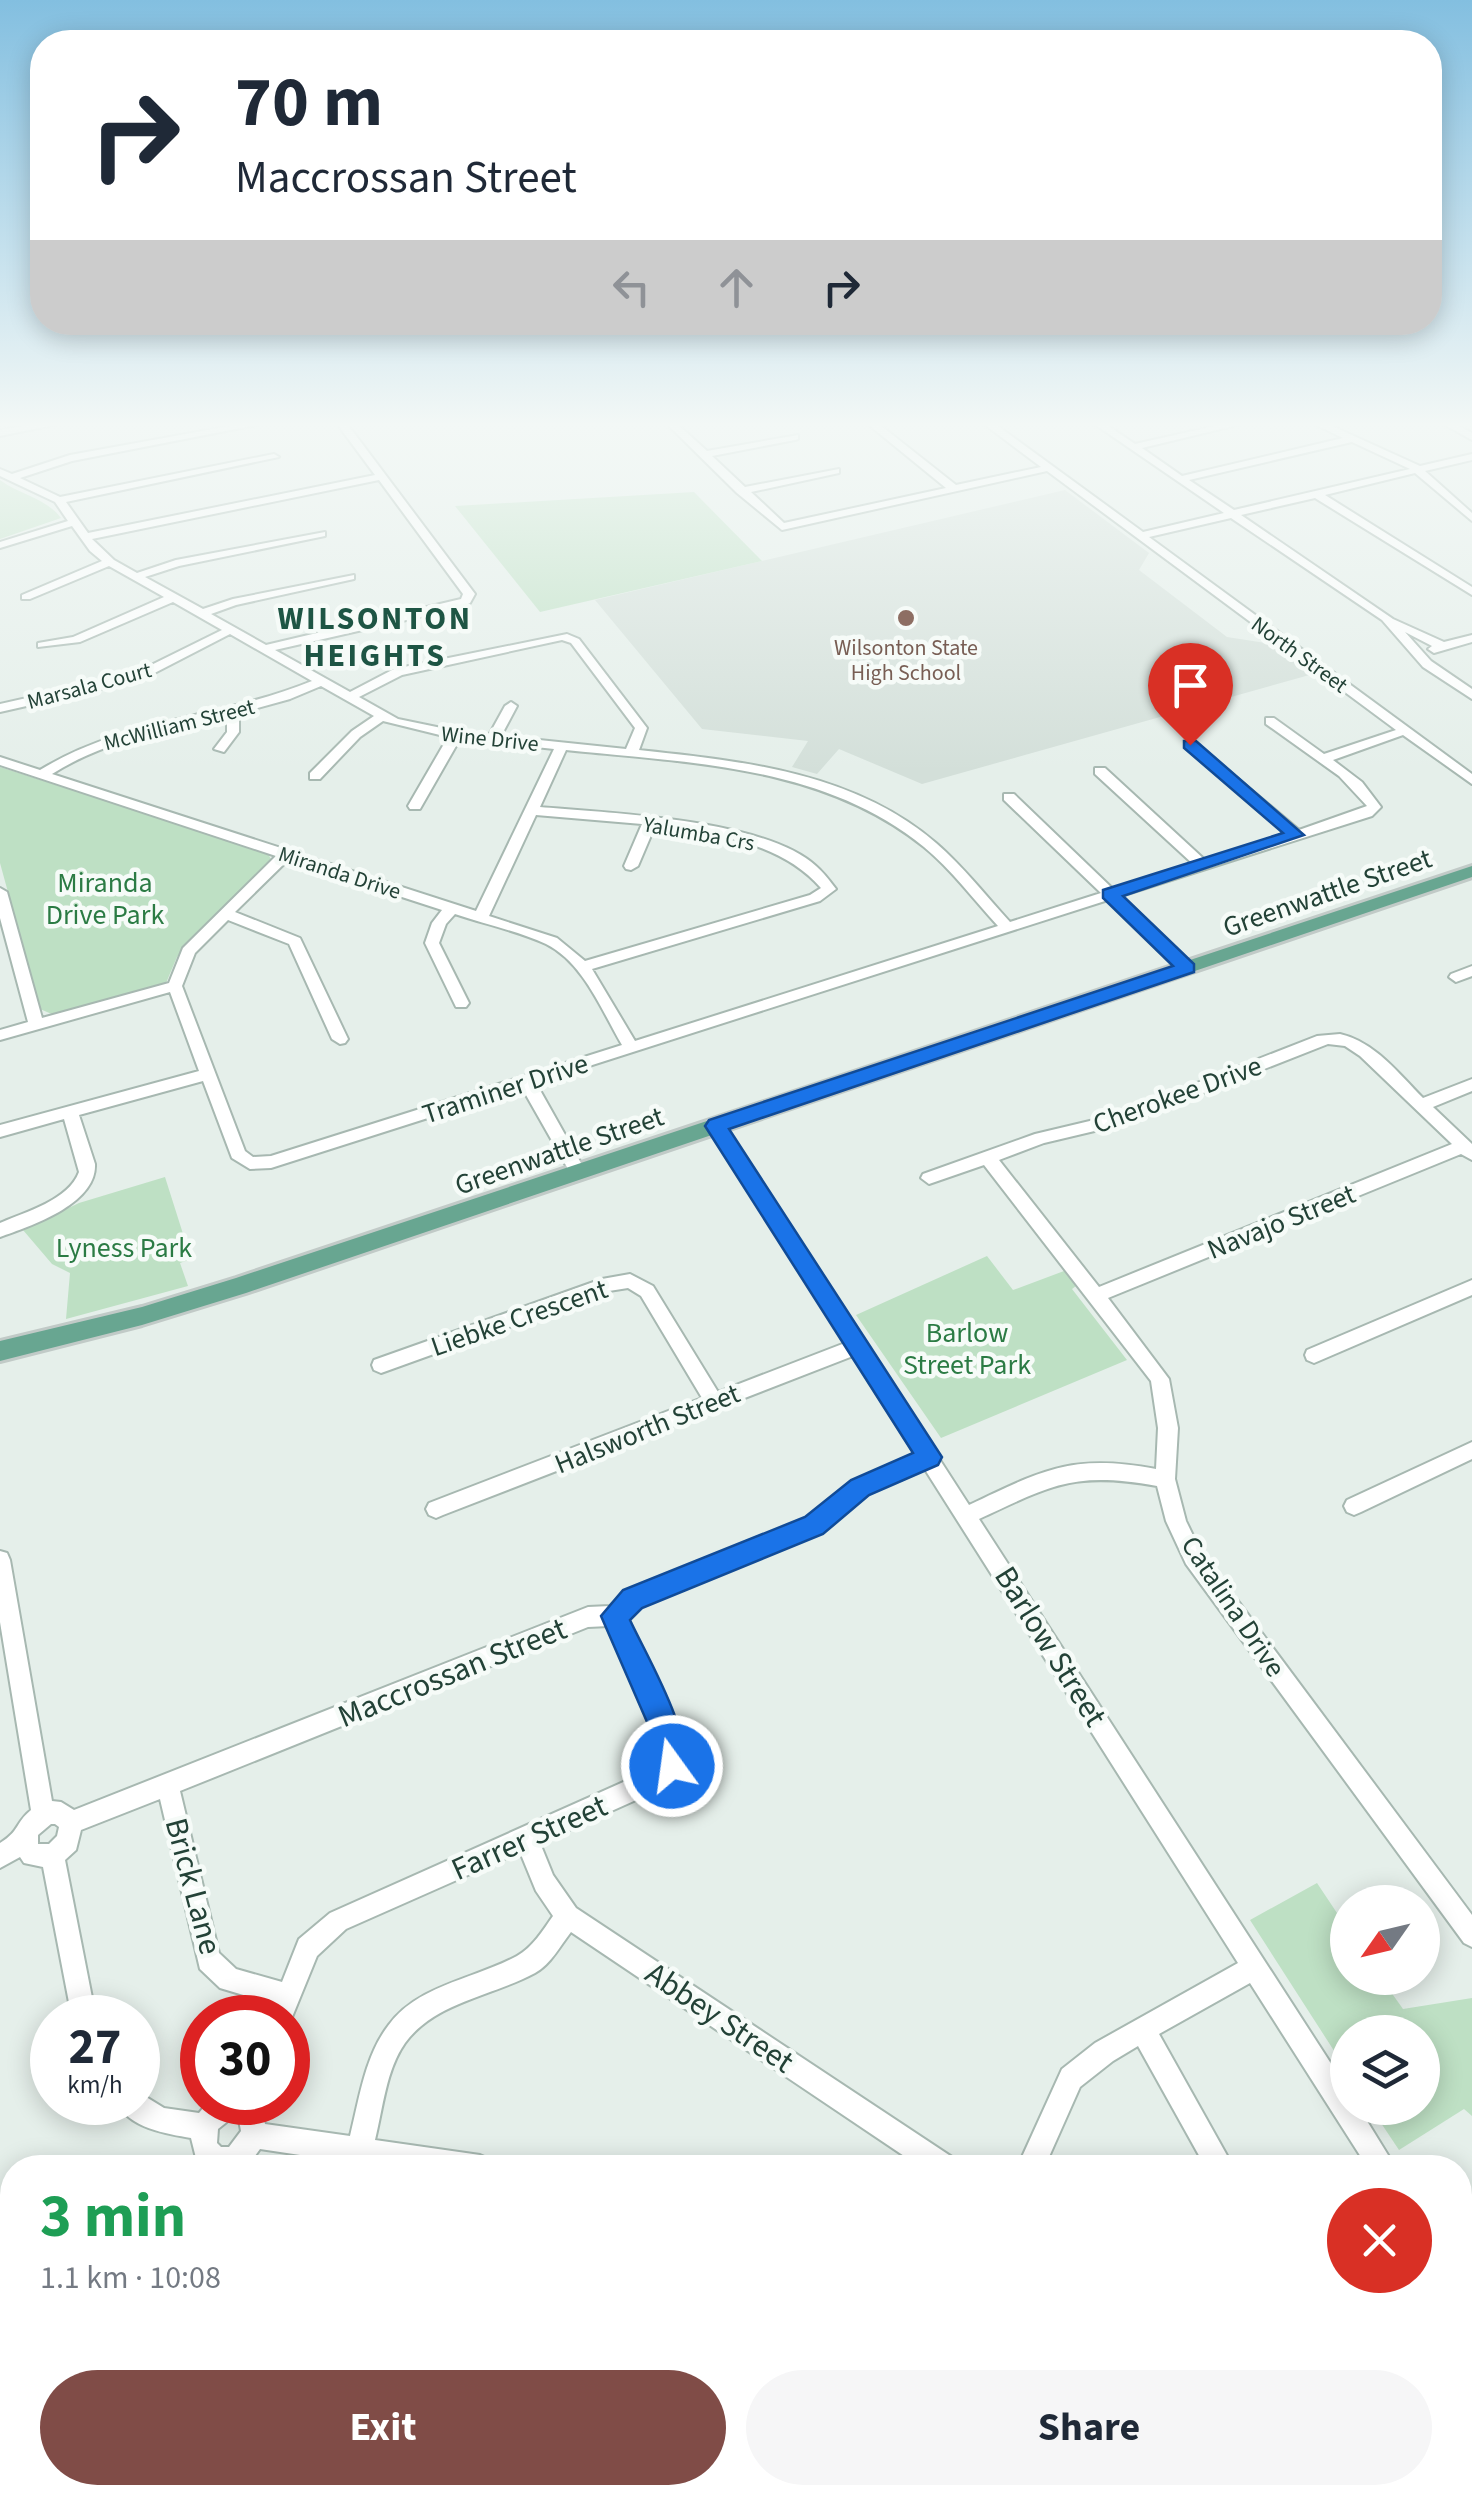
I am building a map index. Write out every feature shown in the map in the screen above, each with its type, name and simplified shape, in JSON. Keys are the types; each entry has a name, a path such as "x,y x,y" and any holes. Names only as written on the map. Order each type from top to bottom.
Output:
{"main road":[{"name":"Greenwattle Street","path":"0,1351 142,1316 238,1287 1472,871"}],"street":[{"name":"Wine Drive","path":"85,538 110,562 135,577 381,716 414,728 766,770 818,784 882,812 931,846 1006,926"},
{"path":"135,577 176,563 302,538"},
{"path":"263,649 466,601 469,594 427,538"},
{"name":"North Street","path":"1143,538 1472,780"},
{"path":"1268,538 1386,618 1442,646"},
{"path":"1386,538 1472,592"},
{"path":"26,598 110,562"},
{"path":"201,614 233,602 350,577"},
{"path":"42,645 76,640 172,598"},
{"path":"1386,618 1418,654 1472,695"},
{"name":"Marsala Court","path":"0,708 137,676 230,630"},
{"path":"349,698 398,672 563,636 576,641 641,728 631,753"},
{"path":"1418,654 1472,638"},
{"name":"McWilliam Street","path":"42,774 81,748 283,699 320,682"},
{"path":"493,739 511,706"},
{"path":"220,749 233,732 232,711"},
{"path":"315,776 356,734 381,716"},
{"path":"1270,721 1326,758 1404,730"},
{"path":"415,806 456,735"},
{"path":"1190,745 1296,835"},
{"path":"481,917 562,746"},
{"name":"Traminer Drive","path":"176,986 238,1154 250,1163 271,1162 1367,813 1374,807 1371,798 1331,767 1326,758"},
{"name":"Miranda Drive","path":"0,761 552,940 571,952 583,967 630,1048"},
{"path":"1100,771 1202,865"},
{"path":"1009,797 1187,968"},
{"name":"Yalumba Crs","path":"535,810 711,830 760,842 821,874 829,889 815,898 583,967"},
{"path":"631,866 649,823"},
{"path":"0,1034 176,986 188,951 286,854"},
{"path":"0,892 8,954 36,1024"},
{"path":"452,908 439,923 432,944 461,1003"},
{"path":"227,914 295,941 340,1039"},
{"name":"Cherokee Drive","path":"929,1178 1041,1138 1118,1120 1322,1040 1354,1042 1421,1105"},
{"path":"0,1131 209,1074"},
{"path":"527,1082 578,1172"},
{"path":"1468,1150 1421,1105 1472,1085"},
{"path":"0,1230 83,1187 88,1174 70,1111"},
{"name":"Barlow Street","path":"716,1126 968,1514 1375,2155"},
{"name":"Navajo Street","path":"1097,1295 1468,1150"},
{"name":"Catalina Drive","path":"989,1159 1160,1379 1168,1428 1165,1479 1176,1521 1193,1557 1472,1936"},
{"name":"Liebke Crescent","path":"381,1365 608,1284 630,1281 646,1291 714,1401"},
{"path":"1314,1355 1472,1287"},
{"name":"Halsworth Street","path":"436,1510 858,1346"},
{"path":"1354,1506 1472,1450"},
{"name":"Maccrossan Street","path":"72,1823 588,1617 615,1616 632,1599 814,1526 860,1488 929,1457"},
{"path":"968,1514 1054,1477 1079,1471 1110,1470 1165,1479"},
{"path":"0,1560 44,1814"},
{"name":"Farrer Street","path":"289,1995 308,1948 338,1921 666,1775 672,1766 668,1738 615,1616"},
{"name":"Brick Lane","path":"168,1786 208,1960 229,1979 260,1995"},
{"path":"0,1856 25,1841 31,1825 44,1814 61,1813 72,1823 68,1842 53,1856 32,1855 25,1841"},
{"name":"Abbey Street","path":"526,1839 544,1883 568,1916 926,2155"},
{"path":"53,1856 80,1995"},
{"path":"360,2150 388,2048 401,2027 428,2010 527,1964 540,1954 568,1916"},
{"path":"1036,2155 1071,2078 1104,2052 1254,1967"},
{"path":"1144,2032 1214,2155"},
{"path":"160,2120 205,2128"},
{"path":"208,2125 205,2150 209,2155"},
{"path":"240,2155 251,2145 254,2125"},
{"path":"254,2135 393,2155"}],"shaded area":[{"name":"Wilsonton State High School","path":"860,538 1129,538 1149,553 1139,570 1227,637 1272,644 1313,674 922,784 839,749 817,774 792,767 808,741 702,729 595,600"}],"green space":[{"path":"481,538 739,538 762,561 540,612"},
{"name":"Miranda Drive Park","path":"0,767 267,852 272,861 177,957 166,983 54,1015 40,1009 0,863"},
{"name":"Lyness Park","path":"165,1177 191,1259 180,1263 188,1286 66,1319 70,1273 52,1264 23,1230 79,1203"},
{"name":"Barlow Street Park","path":"987,1256 1013,1290 1064,1271 1076,1286 1072,1289 1127,1360 941,1438 856,1315"},
{"path":"1317,1883 1330,1902 1330,1995 1393,1995 1403,2009 1472,1998 1472,2116 1464,2109 1440,2124 1440,2015 1330,2015 1330,2045 1250,1920"},
{"path":"1382,2125 1439,2125 1399,2150"}],"place":[{"name":"Wilsonton State High School","path":"906,618"}],"district":[{"name":"WILSONTON HEIGHTS","path":"375,636"}],"route":[{"path":"672,1766 668,1738 615,1616 632,1599 814,1526 860,1488 929,1457 716,1126 1187,968 1110,894 1296,835 1190,745"}]}
